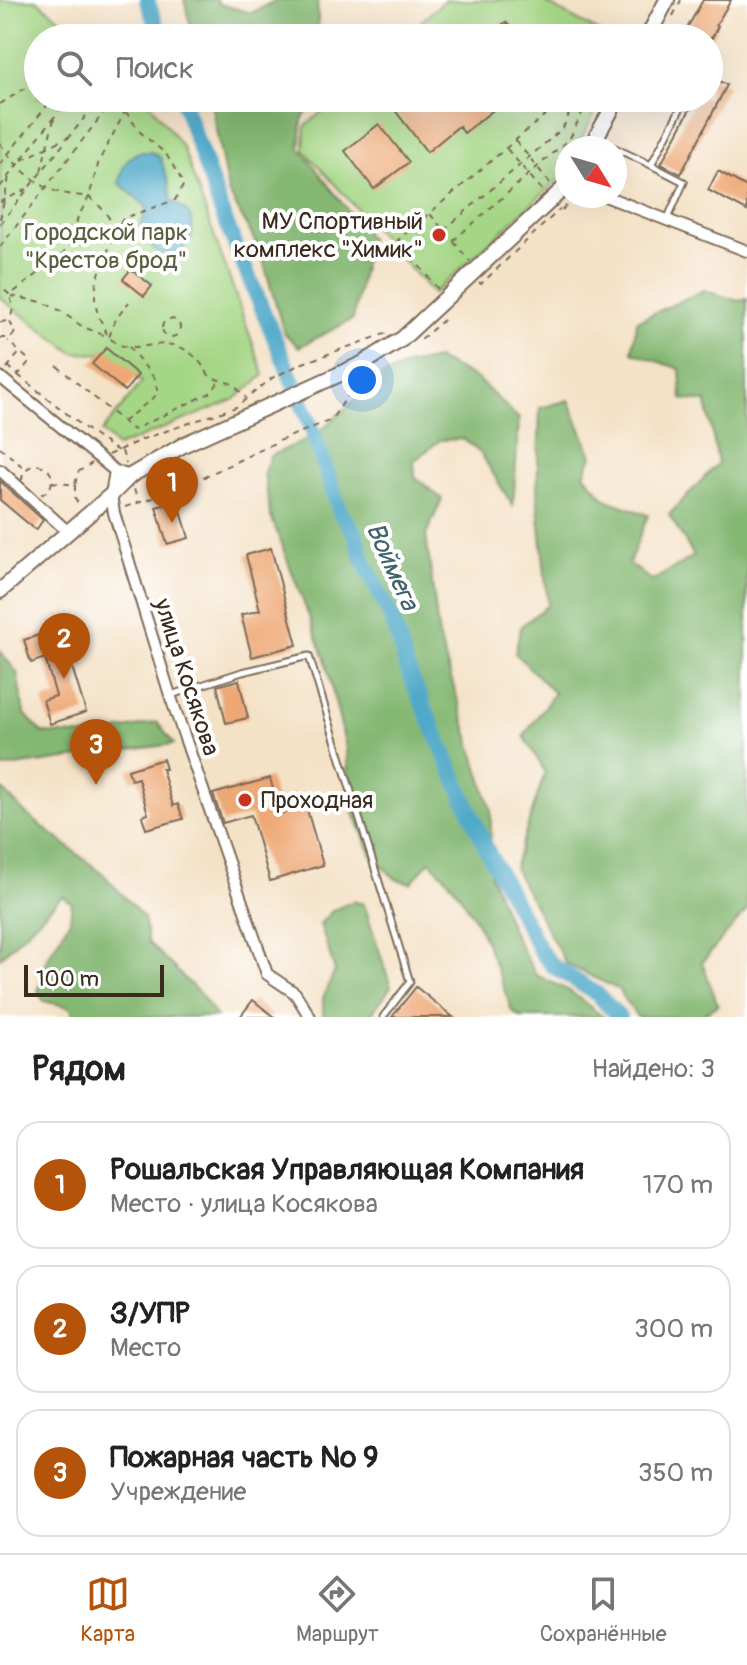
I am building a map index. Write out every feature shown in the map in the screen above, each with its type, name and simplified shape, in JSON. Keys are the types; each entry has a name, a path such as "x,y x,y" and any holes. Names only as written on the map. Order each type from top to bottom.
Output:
{"street":[{"path":"655,24 667,0"},
{"path":"597,136 610,112"},
{"path":"0,591 111,495 122,474 362,364 402,339 555,191"},
{"path":"627,205 747,251"},
{"path":"2,378 122,474"},
{"path":"0,470 67,531"},
{"name":"улица Косякова","path":"111,495 170,695 267,974 295,993 310,1017"}],"lane":[{"path":"651,165 679,112"},
{"path":"627,156 684,182 667,221"},
{"path":"170,695 242,672 309,656 410,982 383,1017"}],"path":[{"path":"0,104 24,89"},
{"path":"0,164 42,112"},
{"path":"0,187 59,112"},
{"path":"85,117 86,112"},
{"path":"0,222 89,112"},
{"path":"0,247 104,112"},
{"path":"10,295 60,257 71,243 99,161 124,112"},
{"path":"109,337 94,308 95,285 112,233 124,218 175,200 184,184 166,154 140,132 126,112"},
{"path":"439,291 398,240 549,112"},
{"path":"444,230 563,128 570,112"},
{"path":"453,241 570,138 582,112"},
{"path":"40,174 54,118"},
{"path":"19,162 71,135"},
{"path":"516,140 537,167 555,182"},
{"path":"0,143 7,155 46,187 89,197 110,220 112,233"},
{"path":"506,148 547,193"},
{"path":"0,222 2,201 10,175"},
{"path":"2,201 28,189"},
{"path":"561,211 564,208"},
{"path":"429,213 471,262 466,266"},
{"path":"0,286 10,295 42,302 59,310 83,327 123,346 163,344 186,349 199,359 210,377 233,384 246,399"},
{"path":"7,340 15,332 10,322 13,308 10,295"},
{"path":"109,337 116,319 129,302"},
{"path":"163,344 164,322 171,318 178,321 181,329 177,335 171,337 165,334"},
{"path":"418,341 445,319"},
{"path":"0,322 10,322"},
{"path":"52,482 75,485 78,472 99,458 143,439 236,407 272,378 303,363 397,329"},
{"path":"0,338 7,340 30,361 18,375"},
{"path":"123,422 158,394 155,379 129,346"},
{"path":"2,378 20,352"},
{"path":"8,366 118,451"},
{"path":"57,366 133,430 212,392 219,380"},
{"path":"114,513 175,491 331,420 358,381 371,373"},
{"path":"0,447 26,470"},
{"path":"34,465 44,466 50,473 52,482 44,494 30,494 22,483 26,470 34,465"}],"green space":[{"name":"Городской парк \"Крестов брод\"","path":"0,0 36,0 67,24 24,24 24,112 156,112 183,148 264,375 234,400 117,447 102,432 142,382 111,354 74,353 0,298"},
{"path":"184,0 217,0 219,4 252,13 276,0 317,0 318,24 190,24"},
{"path":"445,0 540,0 584,24 418,24"},
{"path":"213,112 307,112 302,120 300,148 369,238 353,319 299,347 284,333 260,250 228,192"},
{"name":"МУ Спортивный комплекс \"Химик\"","path":"322,112 595,112 582,136 555,136 555,182 433,294 304,150 305,127"},
{"path":"704,290 738,301 747,299 747,910 702,962 718,1005 698,1017 637,1017 618,989 566,964 514,868 545,772 524,736 554,693 515,653 521,626 548,605 537,495 540,408 569,400 592,456 584,474 605,499 648,515 629,563 652,581 694,556 669,515 718,463 706,402 682,399 680,369 632,352 637,321"},
{"path":"437,359 476,378 519,419 513,506 481,454 464,439 440,440 414,461 415,477 442,499 426,535 439,638 491,810 490,874 513,933 536,975 570,991 603,1017 520,1017 512,1011 489,950 470,911 445,876 429,861 411,883 396,879 373,858 350,804 346,748 325,659 270,514 264,472 270,456 316,435 379,378 407,365"},
{"path":"0,651 17,673 24,713 42,733 94,736 157,722 174,744 0,768"},
{"path":"0,787 26,814 103,874 144,918 148,942 201,995 217,1017 74,1017 70,1007 44,1001 38,991 46,961 70,920 72,903 62,896 0,958"},
{"path":"353,901 364,904 391,987 369,1017 323,1017 323,998 335,971 320,924 333,910"}],"water":[{"path":"140,152 151,152 160,157 171,200 186,211 192,221 188,242 181,250 171,254 161,253 150,245 140,228 147,207 119,183 125,164"}],"building":[{"path":"703,0 731,0 717,24 689,24"},
{"path":"396,112 491,112 464,133 459,126 427,152"},
{"path":"689,112 713,112 681,174 661,164"},
{"path":"379,124 409,162 374,189 345,151"},
{"path":"718,171 747,187 747,211 708,190"},
{"path":"131,269 152,286 144,296 123,279"},
{"path":"106,348 138,375 125,391 92,364"},
{"path":"0,481 43,520 36,530 0,500"},
{"path":"178,501 189,538 167,544 156,507"},
{"path":"271,548 297,645 252,657 241,615 260,610 246,555"},
{"path":"60,628 86,712 50,724 43,700 56,696 45,658 31,663 24,640"},
{"path":"239,680 248,718 226,723 217,686"},
{"path":"163,759 166,769 162,769 173,806 178,804 183,819 146,829 142,816 148,814 138,778 131,780 128,770"},
{"path":"270,778 280,814 306,806 323,865 270,881 251,815 223,823 213,794"},
{"path":"416,987 453,1017 392,1017"},
{"path":"253,1000 274,1017 240,1017"}],"waterway":[{"name":"Воймега","path":"147,0 156,24"},
{"name":"Воймега","path":"187,112 222,213 308,418 341,514 355,533 364,562 393,621 407,668 487,850 541,952 553,966 597,994 619,1017"}],"place":[{"name":"МУ Спортивный комплекс \"Химик\"","path":"439,235"},
{"name":"Рошальская Управляющая Компания","path":"172,523"},
{"name":"З/УПР","path":"64,679"},
{"name":"Пожарная часть № 9","path":"96,785"},
{"name":"Проходная","path":"245,800"}]}
